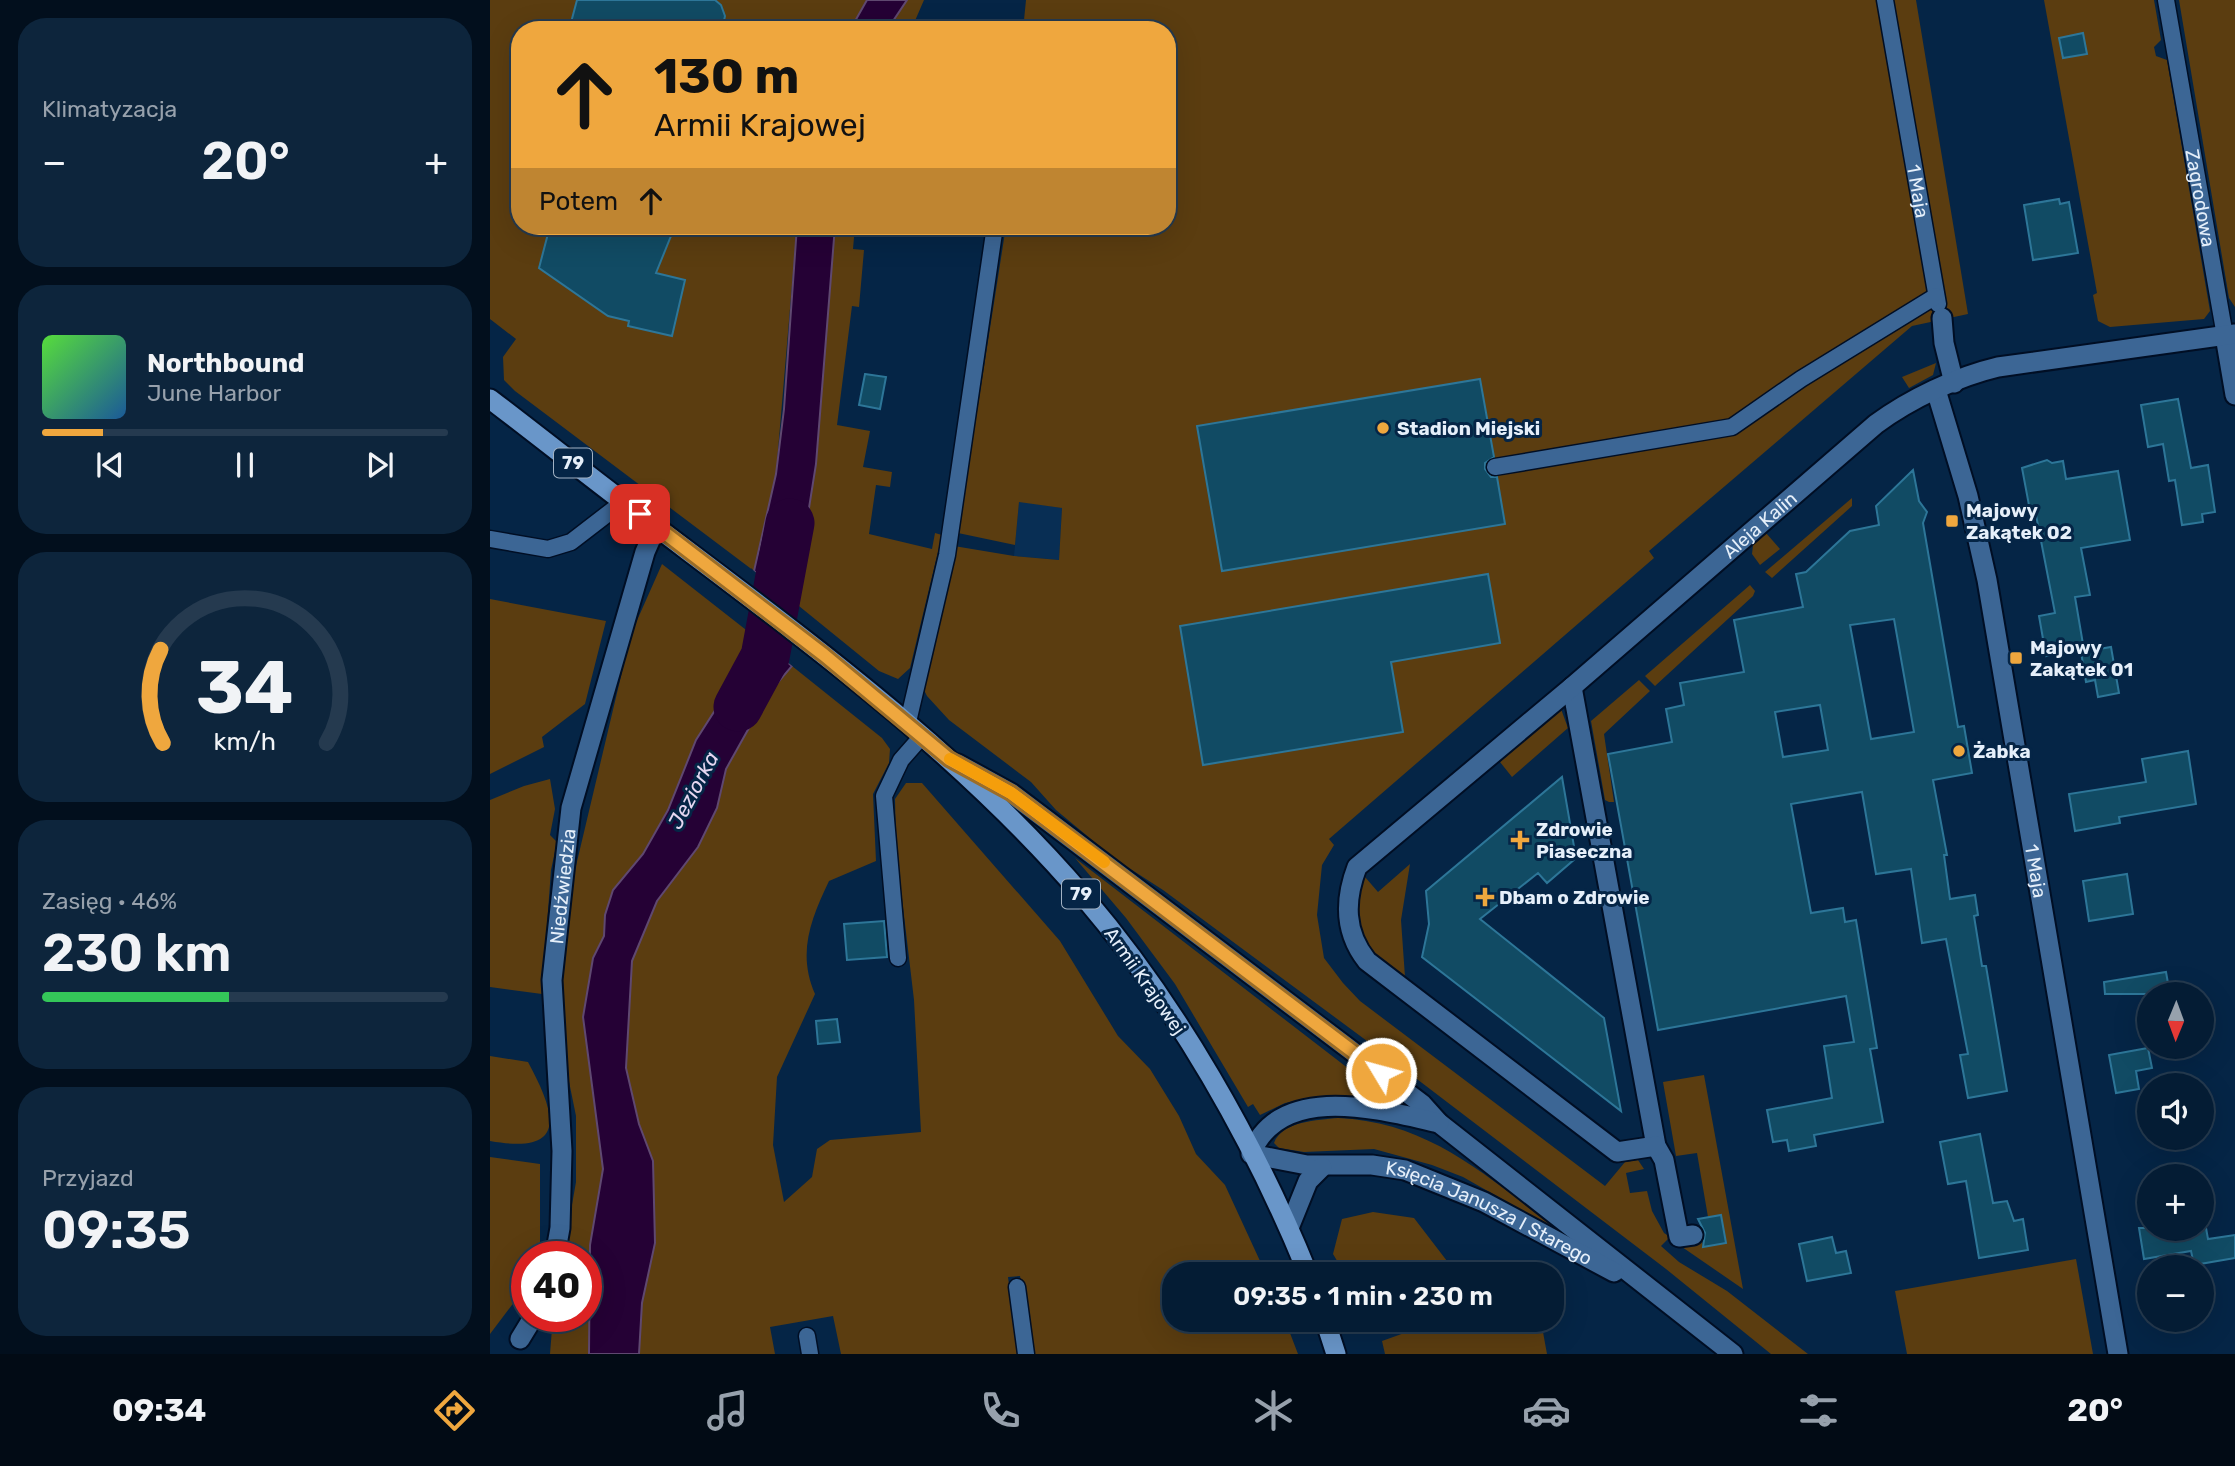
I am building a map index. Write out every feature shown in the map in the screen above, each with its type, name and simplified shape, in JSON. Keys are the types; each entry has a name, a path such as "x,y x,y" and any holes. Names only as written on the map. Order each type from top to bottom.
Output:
{"main road":[{"name":"79","path":"490,399 656,527"},
{"name":"Armii Krajowej","path":"656,527 757,602 915,728 1028,835 1084,898 1171,1012 1251,1154 1289,1228 1303,1262"},
{"path":"1329,1332 1336,1354"}],"street":[{"name":"1 Maja","path":"1942,318 1945,386 1987,580 2118,1354"},
{"name":"Aleja Kalin","path":"1656,1146 1617,1152 1367,961 1353,940 1348,918 1349,888 1357,867 1572,687 1876,424 1900,408 1945,386 1998,367 2230,335"},
{"name":"Zagrodowa","path":"2230,335 2235,395"},
{"name":"Niedźwiedzia","path":"558,1241 562,1151 552,980 571,808 645,552 656,527"},
{"path":"1572,687 1656,1146 1664,1160 1679,1237 1693,1235"},
{"name":"Księcia Janusza I Starego","path":"949,759 1011,793 1411,1096 1439,1124 1502,1170 1649,1290 1733,1354"},
{"name":"Księcia Janusza I Starego","path":"1439,1124 1356,1107 1314,1108 1272,1123 1260,1136 1251,1154 1322,1167 1372,1165 1405,1170 1435,1180 1484,1202 1649,1290"},
{"path":"1289,1228 1308,1181 1322,1167"},
{"path":"520,1339 524,1332"}],"lane":[{"name":"1 Maja","path":"1885,0 1942,318"},
{"name":"Zagrodowa","path":"2166,0 2230,335"},
{"path":"898,958 884,796 915,728 947,555 994,235"},
{"path":"1495,467 1732,427 1801,379 1936,296"},
{"path":"490,539 548,549 571,542 623,502"},
{"path":"1017,1287 1026,1354"},
{"path":"807,1336 810,1354"}],"shaded area":[{"path":"490,0 867,0 855,21 511,21 511,235 796,235 776,474 754,571 515,391 504,380 503,357 516,339 490,319"},
{"path":"907,0 924,0 915,21 893,21"},
{"name":"Stadion Miejski","path":"1026,0 1916,0 1968,314 1912,326 1649,551 1654,558 1329,839 1334,845 1322,865 1317,915 1324,958 1360,1001 1605,1186 1625,1162 1638,1160 1644,1169 1626,1173 1630,1193 1647,1191 1652,1211 1664,1233 1683,1245 1702,1241 1703,1247 1721,1215 1708,1217 1697,1153 1676,1156 1663,1082 1704,1075 1743,1289 1669,1238 1661,1246 1679,1262 1727,1291 1808,1354 1771,1354 1666,1269 1367,1041 1163,890 1115,859 1056,810 1031,782 949,720 927,696 922,686 954,546 1059,560 1062,508 1019,502 1015,545 958,533 1005,235 1176,235 1176,21 1024,21"},
{"path":"2044,0 2154,0 2161,40 2154,47 2156,56 2167,60 2210,311 2204,319 2110,327 2098,321 2093,295 2097,293"},
{"path":"2179,0 2235,0 2235,307 2229,298"},
{"path":"834,235 854,235 853,249 864,250 859,307 852,306 837,425 870,431 863,467 892,472 890,487 876,485 869,534 932,549 935,533 942,535 910,668 898,679 879,671 794,602 816,464"},
{"path":"1936,363 1933,375 1909,388 1902,377"},
{"path":"1852,498 1852,506 1772,578 1765,572"},
{"path":"1019,501 1062,508 1059,560 1014,556"},
{"path":"1766,533 1780,549 1760,565 1752,554 1753,545"},
{"path":"662,564 750,633 735,679 696,740 668,810 643,854 613,890 605,915 604,936 593,958 583,1017 603,1169 591,1241 566,1241 576,1182 576,1116 564,1057 563,979 575,870 631,634"},
{"path":"1750,585 1755,591 1753,596 1655,686 1645,676"},
{"path":"490,599 606,621 585,704 542,737 544,747 490,774"},
{"path":"792,666 882,738 890,749 889,763 873,794 876,861 829,881 808,936 807,964 815,994 777,1077 773,1145 784,1202 812,1177 817,1149 830,1140 921,1132 914,1000 896,848 895,799 906,783 922,783 1060,941 1118,1036 1150,1069 1179,1116 1196,1154 1225,1185 1260,1262 1162,1262 1162,1332 1290,1332 1298,1354 1033,1354 1020,1276 1008,1277 1018,1354 841,1354 833,1316 770,1327 775,1354 639,1354 642,1303 655,1243 653,1161 639,1124 626,1068 632,961 657,901 698,847 717,808 726,770 768,694"},
{"path":"1639,680 1650,691 1604,734 1614,802 1609,802 1605,800 1591,721"},
{"path":"1561,709 1568,728 1512,777 1500,762"},
{"path":"550,779 555,809 550,835 557,842 551,870 542,994 490,987 490,800"},
{"path":"1075,858 1388,1099 1315,1097 1285,1103 1260,1115 1253,1104 1248,1107 1175,984 1126,918"},
{"path":"1410,864 1401,920 1405,977 1381,959 1368,944 1361,926 1359,906 1365,877 1378,892"},
{"path":"490,1056 528,1062 545,1098 549,1114 549,1126 544,1136 533,1142 515,1144 490,1141"},
{"path":"1338,1118 1372,1122 1433,1143 1487,1176 1567,1236 1463,1177 1432,1165 1374,1149 1304,1152 1279,1148 1274,1143 1278,1136 1292,1126"},
{"path":"490,1157 540,1164 540,1241 511,1241 511,1306 490,1334"},
{"path":"1373,1212 1414,1218 1448,1262 1338,1262 1333,1254 1342,1219"},
{"path":"2076,1259 2093,1354 1907,1354 1895,1291"},
{"path":"552,1332 589,1332 589,1354 550,1354"},
{"path":"1407,1332 1543,1332 1547,1354 1385,1354 1382,1341"}],"water":[{"path":"867,0 907,0 893,21 855,21"},
{"path":"796,235 834,235 816,464 794,602 754,571 776,474 784,409"},
{"path":"750,633 792,666 768,694 726,769 717,808 698,847 657,901 632,961 626,1068 639,1124 653,1161 655,1243 642,1303 639,1354 589,1354 589,1332 602,1332 602,1241 591,1241 603,1169 583,1017 593,958 604,936 605,915 613,890 643,854 668,810 696,740 735,679"}],"pier":[{"path":"751,568 796,604 792,605 752,574"},
{"path":"752,630 794,663 795,668 747,631"}],"building":[{"path":"577,0 715,0 721,5 725,16 724,21 571,21"},
{"path":"2083,33 2087,54 2063,58 2059,38"},
{"path":"2059,199 2060,204 2069,202 2078,253 2033,260 2024,205"},
{"path":"548,235 671,235 656,273 685,280 672,336 628,326 629,321 608,316 539,268"},
{"path":"865,374 886,377 880,409 859,405"},
{"path":"1480,379 1494,457 1485,463 1485,469 1491,477 1497,477 1505,524 1222,571 1197,426"},
{"path":"2178,399 2191,468 2208,465 2215,512 2202,514 2203,522 2182,525 2175,480 2169,481 2163,444 2148,447 2141,405"},
{"path":"2047,460 2052,463 2063,461 2066,479 2118,471 2130,540 2081,548 2090,595 2075,597 2084,650 2046,656 2039,616 2055,613 2036,515 2031,516 2022,468"},
{"path":"1913,470 1919,501 1927,512 1923,523 1958,727 1964,726 1972,773 1933,780 1947,855 1944,855 1950,899 1975,895 1978,915 1974,916 1982,966 1986,966 2007,1091 1968,1098 1960,1055 1968,1054 1946,939 1922,943 1911,869 1876,874 1862,792 1791,804 1811,913 1843,908 1845,922 1856,920 1877,1048 1870,1049 1883,1122 1814,1135 1816,1146 1789,1151 1787,1140 1773,1142 1767,1110 1832,1098 1824,1046 1854,1042 1846,996 1658,1030 1608,754 1672,742 1666,709 1684,705 1680,683 1744,672 1734,620 1803,607 1796,574 1806,572 1850,531 1879,525 1876,506","holes":["1894,619 1914,732 1871,739 1850,625","1820,705 1828,750 1783,757 1775,712"]},
{"path":"1488,574 1500,643 1391,662 1403,732 1203,765 1180,626"},
{"path":"2111,647 2119,693 2098,697 2095,680 2086,682 2081,652"},
{"path":"2188,751 2196,804 2119,817 2120,823 2075,831 2069,794 2146,782 2142,759"},
{"path":"1562,777 1576,858 1547,883 1538,873 1480,919 1604,1018 1621,1111 1422,957 1429,924 1426,891"},
{"path":"2127,874 2133,914 2089,921 2083,881"},
{"path":"884,921 887,957 847,960 844,924"},
{"path":"2166,972 2168,982 2137,982 2137,994 2105,994 2104,982"},
{"path":"837,1019 840,1042 818,1044 816,1021"},
{"path":"2137,1050 2137,1059 2150,1059 2152,1068 2136,1071 2137,1089 2116,1093 2109,1055"},
{"path":"1980,1134 1993,1203 2007,1201 2014,1221 2023,1219 2028,1250 1979,1258 1966,1181 1948,1184 1940,1142"},
{"path":"1721,1215 1726,1243 1703,1247 1705,1233 1698,1219"},
{"path":"2235,1235 2235,1258 2214,1262 2214,1255 2192,1255 2191,1251 2143,1255 2141,1241 2214,1241 2214,1238"},
{"path":"1832,1237 1836,1253 1846,1251 1851,1273 1807,1281 1799,1244"}],"waterway":[{"name":"Jeziorka","path":"738,707 765,657 790,523"}],"slow traffic":[{"path":"950,759 1011,793 1104,862"}],"place":[{"name":"Stadion Miejski","path":"1383,428"},
{"name":"Majowy Zakątek 02","path":"1952,521"},
{"name":"Majowy Zakątek 01","path":"2016,658"},
{"name":"Żabka","path":"1959,751"},
{"name":"Zdrowie Piaseczna","path":"1520,840"},
{"name":"Dbam o Zdrowie","path":"1485,897"}],"route":[{"path":"640,514 824,655 908,722 949,759 1011,793 1381,1073"}]}
